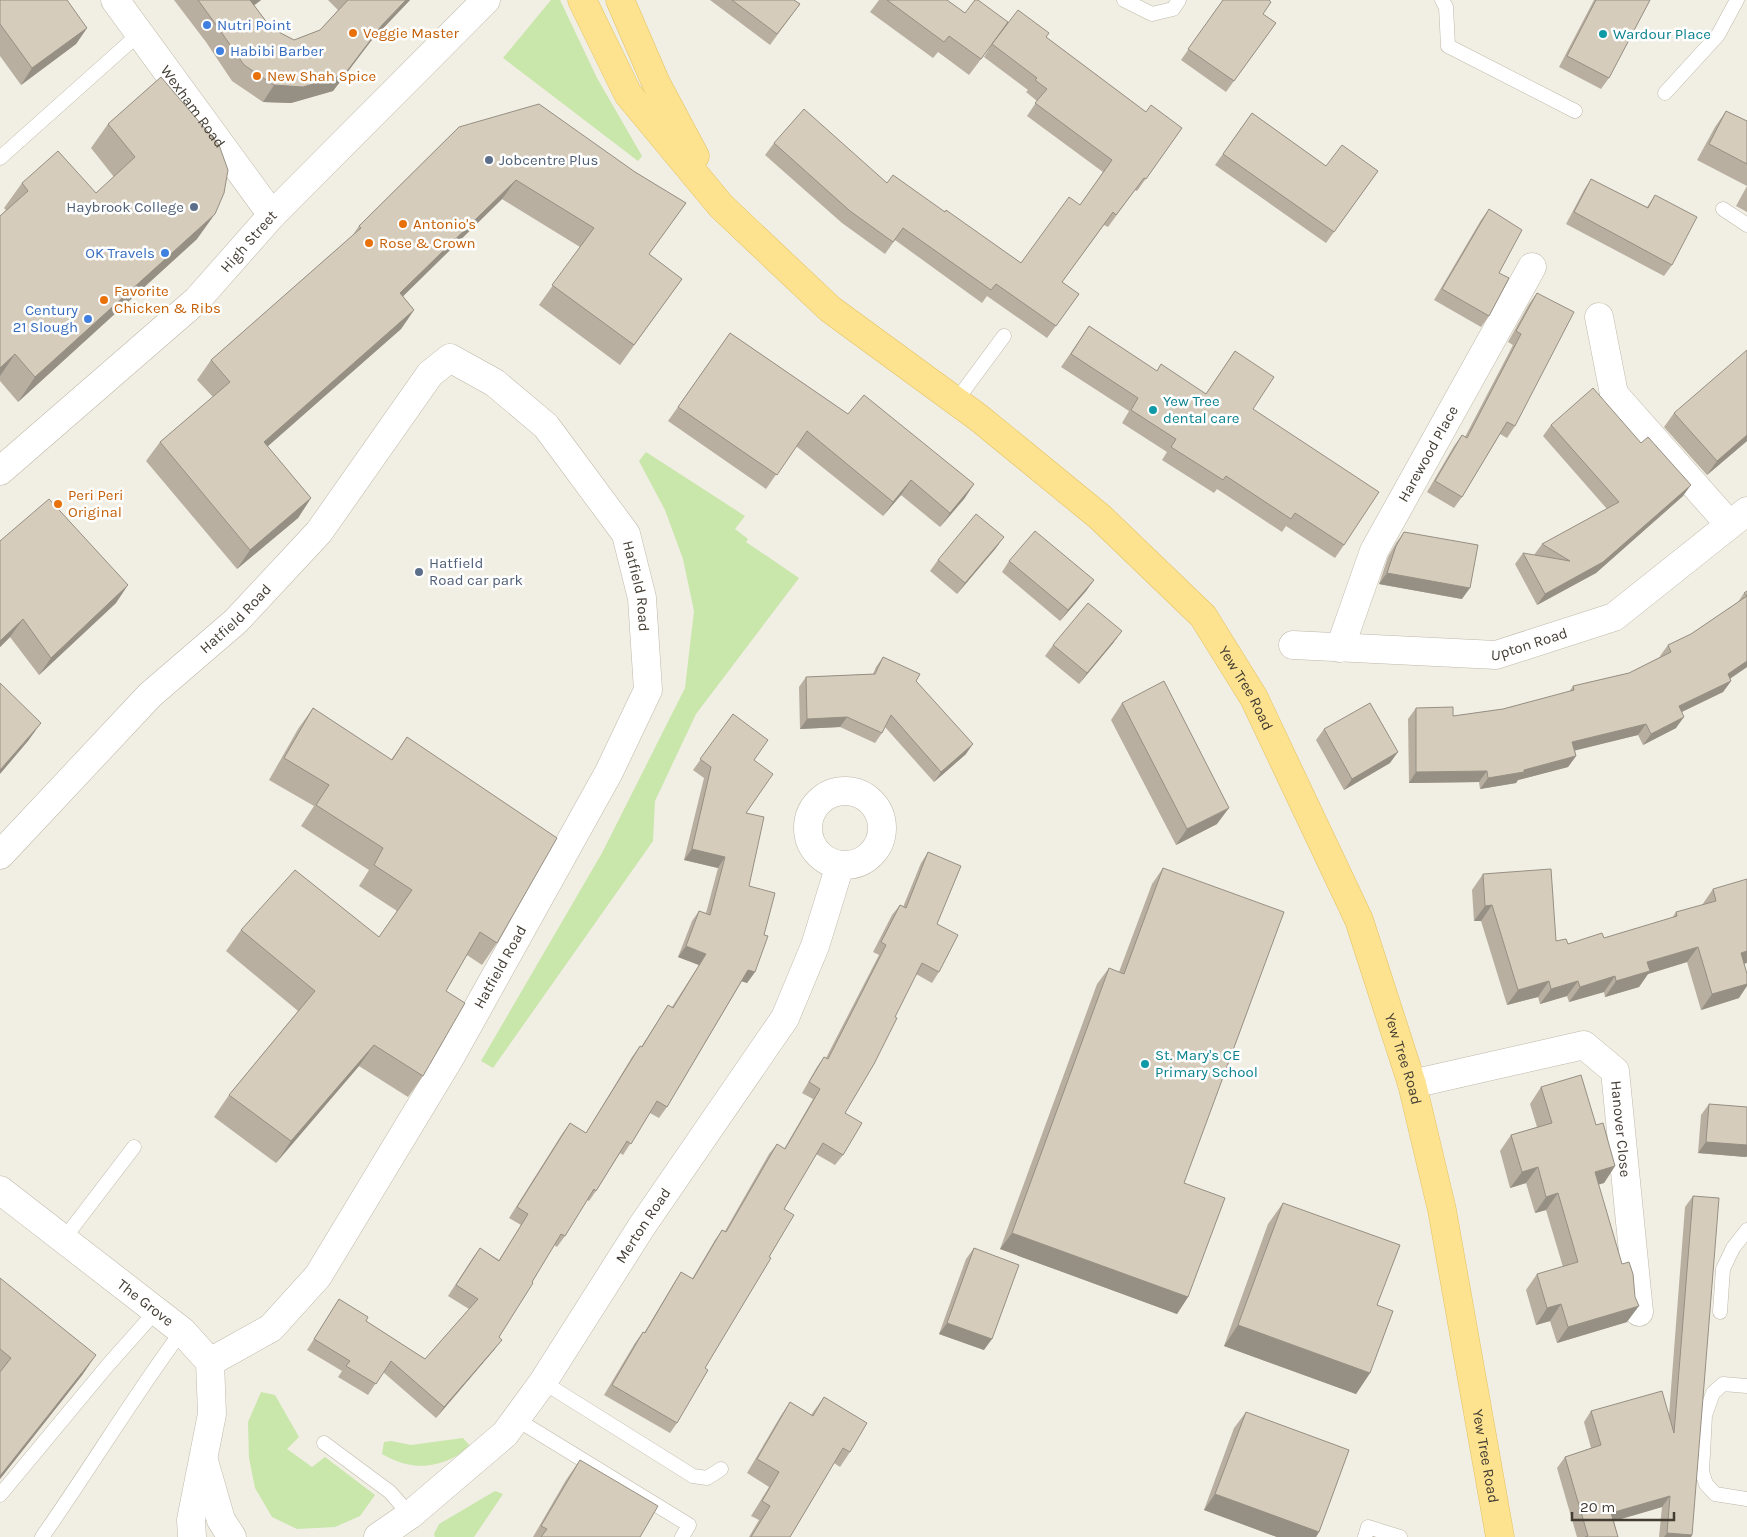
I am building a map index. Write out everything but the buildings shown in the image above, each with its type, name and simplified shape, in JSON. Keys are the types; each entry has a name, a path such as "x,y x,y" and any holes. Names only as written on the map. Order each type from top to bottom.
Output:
{"main road":[{"path":"582,0 628,94 722,206"},
{"path":"620,0 656,83 722,206"},
{"name":"Yew Tree Road","path":"722,206 830,309 956,401 1100,517 1203,616 1254,698 1359,920 1412,1084 1442,1210 1500,1537"}],"street":[{"name":"Wexham Road","path":"115,0 272,215"},
{"name":"High Street","path":"0,471 197,300 272,215 486,0"},
{"name":"Harewood Place","path":"1340,648 1374,551 1532,267"},
{"name":"Upton Road","path":"1293,645 1496,655 1614,617 1738,518 1614,394 1599,317"},
{"name":"Hatfield Road","path":"0,854 150,695 236,620 319,532 430,374 450,358 495,383 546,426 626,534 642,598 648,690 609,772 556,857 451,1056 318,1276 271,1328 210,1362"},
{"name":"Merton Road","path":"378,1537 410,1515 505,1434 543,1382 642,1226 785,1018 815,946 840,866"},
{"name":"Hanover Close","path":"1412,1084 1584,1045 1615,1072 1639,1312"},
{"name":"The Grove","path":"0,1190 182,1330 210,1362"},
{"path":"192,1537 191,1520 212,1414 210,1362"},
{"path":"203,1457 221,1520 232,1537"}],"lane":[{"path":"1124,0 1152,14 1173,9 1179,0"},
{"path":"1442,0 1446,7 1448,46 1575,110"},
{"path":"1665,93 1718,35 1737,0"},
{"path":"0,158 140,33"},
{"path":"1723,209 1747,224"},
{"path":"956,401 1004,336"},
{"path":"63,1240 134,1147"},
{"path":"1720,1312 1724,1269 1733,1248 1747,1230"},
{"path":"0,1495 108,1365 156,1311"},
{"path":"42,1537 82,1480 144,1381 182,1330"},
{"path":"543,1382 693,1476 707,1478 721,1469"},
{"path":"1747,1386 1722,1384 1713,1393 1705,1415 1702,1472 1706,1484 1715,1494 1747,1499"},
{"path":"516,1419 689,1525 682,1537"},
{"path":"324,1444 390,1492 410,1515"},
{"path":"1364,1537 1368,1527 1400,1537"}],"green space":[{"path":"551,0 560,0 597,78 642,156 638,161 503,58"},
{"path":"646,452 745,516 735,529 748,539 746,542 799,578 696,714 655,801 653,841 493,1068 481,1061 602,853 685,688 694,611 683,559 665,510 639,461"},
{"path":"261,1392 275,1395 299,1437 287,1449 312,1467 325,1457 375,1495 360,1516 335,1527 297,1529 272,1517 255,1488 249,1458 248,1422"},
{"path":"463,1438 471,1447 449,1460 428,1466 406,1464 382,1454 384,1442 391,1441 411,1445"},
{"path":"495,1491 503,1494 474,1537 435,1537 434,1534 439,1524"}],"place":[{"name":"Nutri Point","path":"207,25"},
{"name":"Veggie Master","path":"353,33"},
{"name":"Wardour Place","path":"1603,34"},
{"name":"Habibi Barber","path":"220,51"},
{"name":"New Shah Spice","path":"257,76"},
{"name":"Jobcentre Plus","path":"489,160"},
{"name":"Haybrook College","path":"194,207"},
{"name":"Antonio's","path":"403,224"},
{"name":"Rose & Crown","path":"369,243"},
{"name":"OK Travels","path":"165,253"},
{"name":"Favorite Chicken & Ribs","path":"104,300"},
{"name":"Century 21 Slough","path":"88,319"},
{"name":"Yew Tree dental care","path":"1153,410"},
{"name":"Peri Peri Original","path":"58,504"},
{"name":"Hatfield Road car park","path":"419,572"},
{"name":"St. Mary's CE Primary School","path":"1145,1064"}]}
